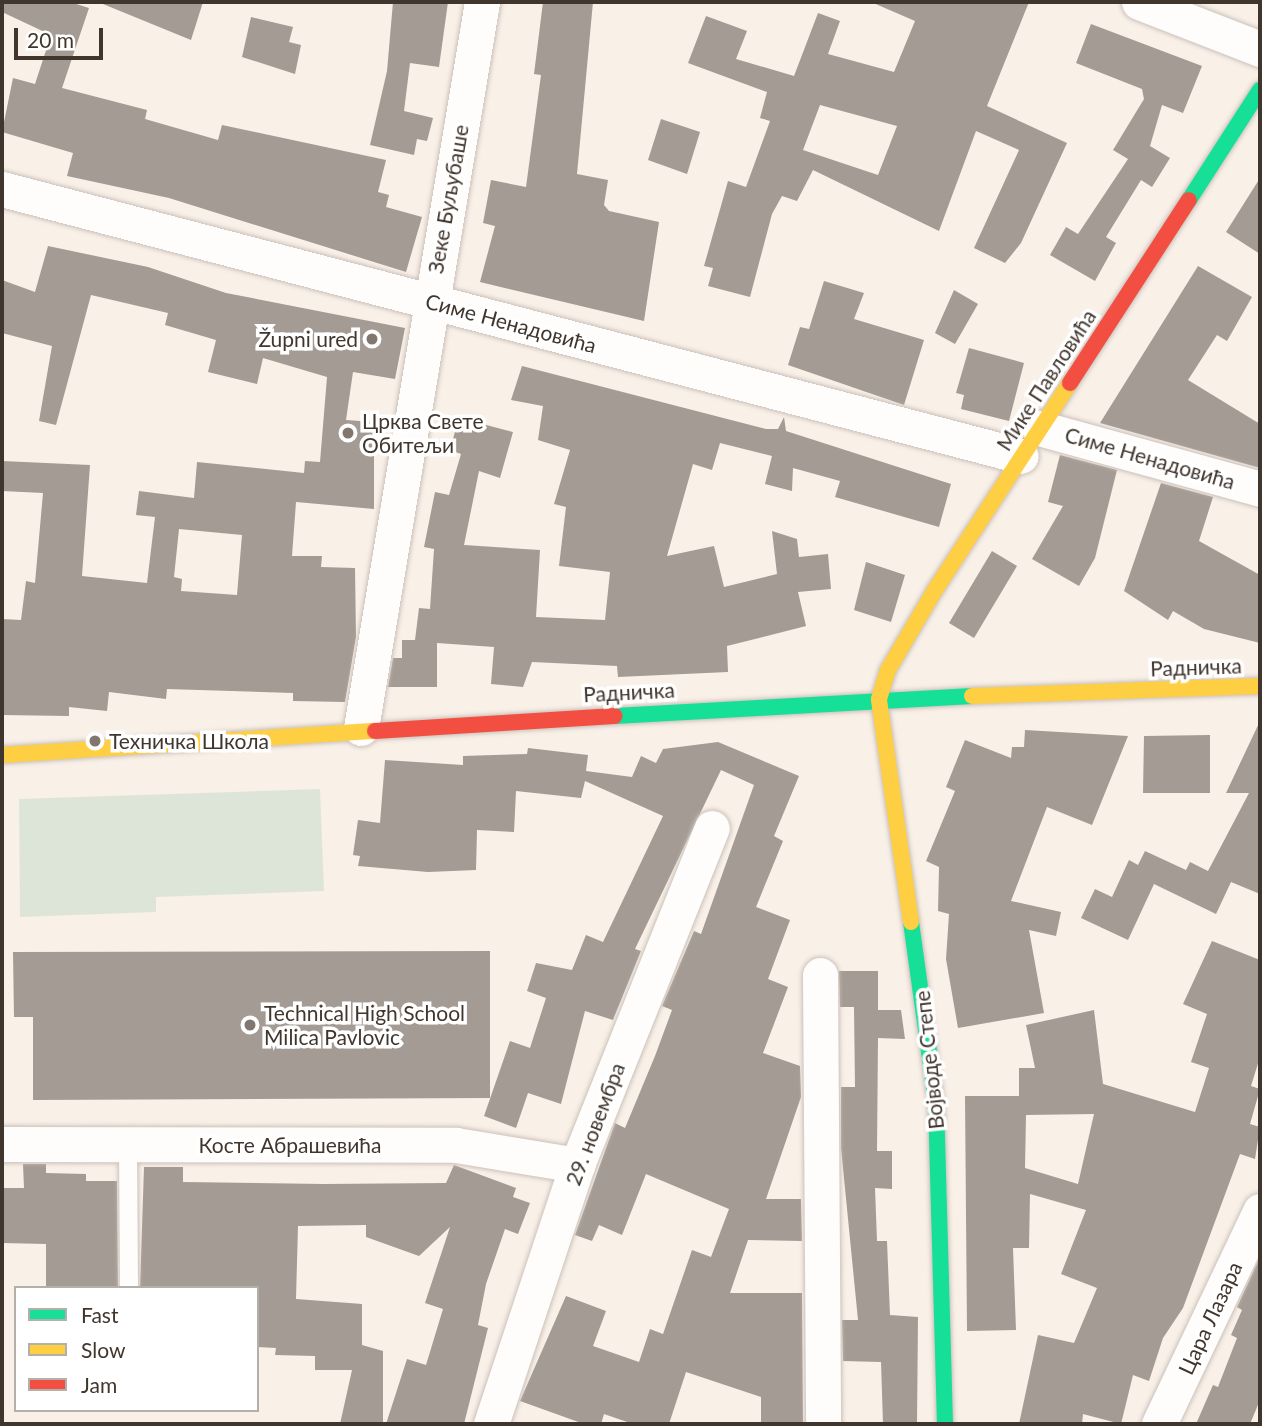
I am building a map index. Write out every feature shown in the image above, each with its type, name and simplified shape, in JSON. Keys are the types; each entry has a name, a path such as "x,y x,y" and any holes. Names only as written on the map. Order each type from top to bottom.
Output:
{"street":[{"name":"Зеке Буљубаше","path":"361,728 482,2"},
{"path":"1139,2 1260,49"},
{"name":"Мике Павловића","path":"879,699 900,645 1260,90"},
{"name":"Симе Ненадовића","path":"2,189 430,302 1030,442 1260,489"},
{"name":"Радничка","path":"2,755 361,728 879,699 1260,686"},
{"name":"Војводе Степе","path":"879,699 936,1102 945,1424"},
{"name":"29. новембра","path":"491,1424 577,1164 712,828"},
{"path":"820,975 823,1424"},
{"name":"Косте Абрашевића","path":"2,1144 456,1144 577,1164"},
{"name":"Цара Лазара","path":"1159,1424 1260,1211"}],"lane":[{"path":"128,1145 129,1286"}],"shaded area":[{"path":"320,789 324,891 156,897 156,912 20,917 19,799"}],"building":[{"path":"2,2 70,2 89,8 62,88 147,110 145,119 218,140 222,125 386,160 378,192 389,195 386,207 422,217 406,272 169,198 67,176 73,153 2,132 13,78 35,84 51,35 2,12"},
{"path":"98,2 203,2 191,40"},
{"path":"393,2 448,2 439,67 410,63 404,111 433,118 427,141 417,139 414,155 370,145 387,71"},
{"path":"543,2 593,2 577,174 608,180 604,205 609,211 659,222 644,321 480,282 495,226 483,223 491,180 526,187 541,75 534,74"},
{"path":"871,2 1029,2 987,106 1067,143 1021,243 1005,263 974,248 1019,150 976,131 939,231 813,170 797,201 782,196 772,214 750,297 708,286 713,268 704,266 728,181 746,187 770,121 760,118 767,92 688,63 706,16 747,31 736,59 794,76 818,13 840,21 828,54 894,72 915,21","holes":["820,105 897,126 878,175 803,150"]},
{"path":"251,17 293,27 289,42 301,45 295,74 242,57"},
{"path":"1091,24 1202,66 1183,113 1162,105 1150,146 1170,158 1152,187 1141,180 1106,237 1116,243 1095,281 1050,255 1066,227 1078,234 1128,159 1113,150 1144,99 1142,89 1076,63"},
{"path":"661,119 700,132 687,174 648,160"},
{"path":"1260,178 1260,254 1226,232"},
{"path":"48,246 148,267 226,293 405,328 395,379 353,372 346,420 374,422 374,509 296,502 292,556 322,556 321,567 355,568 356,637 345,702 293,701 293,693 167,689 166,699 109,692 107,711 69,707 69,716 2,715 2,619 21,620 26,581 35,583 43,493 2,491 2,461 90,465 82,576 147,583 155,517 136,515 139,491 194,498 197,462 304,473 305,461 320,462 327,377 263,358 257,384 208,372 216,340 165,325 168,313 91,295 56,425 39,421 52,346 2,333 2,280 35,292","holes":["179,529 242,535 237,595 181,591 182,579 174,577"]},
{"path":"1198,266 1252,297 1227,341 1217,335 1188,380 1260,424 1260,468 1100,423"},
{"path":"824,281 864,293 854,319 924,340 904,405 788,365 800,327 809,329"},
{"path":"954,290 978,304 955,344 935,333"},
{"path":"969,348 1024,363 1009,421 961,409 964,395 956,393"},
{"path":"522,366 766,429 778,429 784,417 786,431 951,484 939,527 835,497 840,481 793,468 792,491 765,484 772,456 720,443 712,470 693,464 667,556 714,546 724,587 777,574 772,531 797,539 799,557 828,554 831,589 798,592 806,626 727,646 728,672 618,677 617,666 532,662 523,687 491,684 494,647 437,643 437,687 388,687 393,658 402,658 402,640 415,640 419,608 430,609 434,549 424,547 435,492 449,495 461,454 450,450 456,428 469,429 471,421 513,432 500,478 479,471 464,545 540,550 536,617 605,620 610,572 559,566 566,507 554,504 570,450 538,440 543,406 511,400"},
{"path":"1060,455 1117,470 1095,558 1079,586 1032,559 1063,506 1048,502"},
{"path":"1161,483 1213,497 1199,541 1260,575 1260,643 1204,629 1173,611 1168,620 1124,591"},
{"path":"992,551 1017,566 974,638 949,623"},
{"path":"866,562 905,575 891,622 854,610"},
{"path":"1260,721 1260,894 1231,882 1216,914 1154,884 1128,940 1081,918 1095,889 1112,897 1129,860 1138,865 1145,851 1186,870 1190,862 1208,871 1249,793 1226,793"},
{"path":"1025,730 1128,736 1092,825 1047,807 1011,901 1061,912 1056,936 1029,930 1044,1013 958,1028 946,959 949,914 938,911 939,867 926,861 955,791 946,787 965,740 1011,758 1012,747 1024,747"},
{"path":"1210,735 1210,793 1143,793 1144,736"},
{"path":"718,742 799,776 774,836 783,841 756,907 790,920 768,979 788,987 763,1053 800,1066 801,1097 766,1199 801,1199 802,1241 748,1240 730,1293 802,1293 803,1424 761,1424 761,1397 686,1372 669,1424 633,1424 604,1414 601,1424 584,1424 520,1401 566,1296 606,1311 593,1346 639,1362 650,1329 663,1334 692,1250 711,1257 729,1209 646,1174 622,1235 599,1225 592,1241 575,1235 615,1123 625,1128 655,1056 672,1010 662,1006 694,931 701,934 754,785 721,770 635,949 641,951 613,1020 585,1011 561,1104 528,1093 516,1128 484,1116 510,1041 530,1048 546,998 527,991 536,963 572,970 586,935 603,942 663,816 585,781 581,798 516,791 514,832 477,830 476,870 428,872 358,866 360,856 353,855 358,820 380,823 385,760 463,765 463,756 527,754 528,748 588,755 586,771 632,777 641,756 656,763 663,749"},
{"path":"1212,941 1260,960 1260,1057 1251,1086 1260,1089 1250,1124 1260,1127 1255,1159 1240,1154 1183,1308 1163,1338 1149,1381 1133,1375 1121,1424 1083,1414 1082,1424 1019,1424 1038,1335 1074,1343 1097,1288 1061,1274 1086,1210 1030,1194 1029,1248 1013,1248 1016,1330 967,1331 965,1096 1019,1096 1019,1068 1035,1068 1026,1025 1094,1010 1103,1084 1195,1112 1209,1068 1191,1062 1207,1014 1183,1004","holes":["1094,1114 1078,1184 1025,1168 1026,1115"]},
{"path":"490,951 490,1098 33,1100 33,1017 14,1017 13,952"},
{"path":"839,971 878,971 878,1010 901,1010 905,1039 878,1038 877,1151 892,1151 892,1189 875,1188 877,1241 887,1241 890,1315 918,1317 917,1424 883,1424 881,1362 843,1361 842,1320 858,1320 841,1148 841,1087 855,1087 854,1007 840,1007"},
{"path":"23,1164 46,1164 46,1173 86,1174 86,1181 117,1181 118,1286 46,1286 46,1244 2,1243 2,1188 24,1188"},
{"path":"454,1165 516,1188 513,1197 530,1203 518,1234 505,1229 486,1284 478,1325 488,1328 464,1424 386,1424 407,1359 426,1365 443,1309 425,1303 450,1227 419,1256 366,1237 366,1225 298,1226 296,1299 362,1304 362,1345 383,1351 383,1424 340,1424 352,1370 315,1370 315,1356 275,1355 276,1348 259,1347 259,1286 140,1286 144,1167 183,1167 183,1182 446,1183"},
{"path":"1260,1257 1260,1400 1250,1424 1196,1424 1213,1385 1218,1387 1237,1338 1231,1335 1242,1310 1237,1307"}],"traffic: fast":[{"path":"1189,200 1260,90"},
{"path":"615,716 972,696"},
{"path":"911,922 936,1102 945,1424"}],"traffic: slow":[{"path":"911,922 879,699 888,670 935,590 1070,383"},
{"path":"972,696 1260,686"},
{"path":"2,755 375,731"}],"traffic: jam":[{"path":"1070,383 1189,200"},
{"path":"375,731 615,716"}],"place":[{"name":"Župni ured","path":"372,339"},
{"name":"Црква Свете Обитељи","path":"348,433"},
{"name":"Техничка Школа","path":"95,741"},
{"name":"Technical High School Milica Pavlovic","path":"250,1025"}]}
